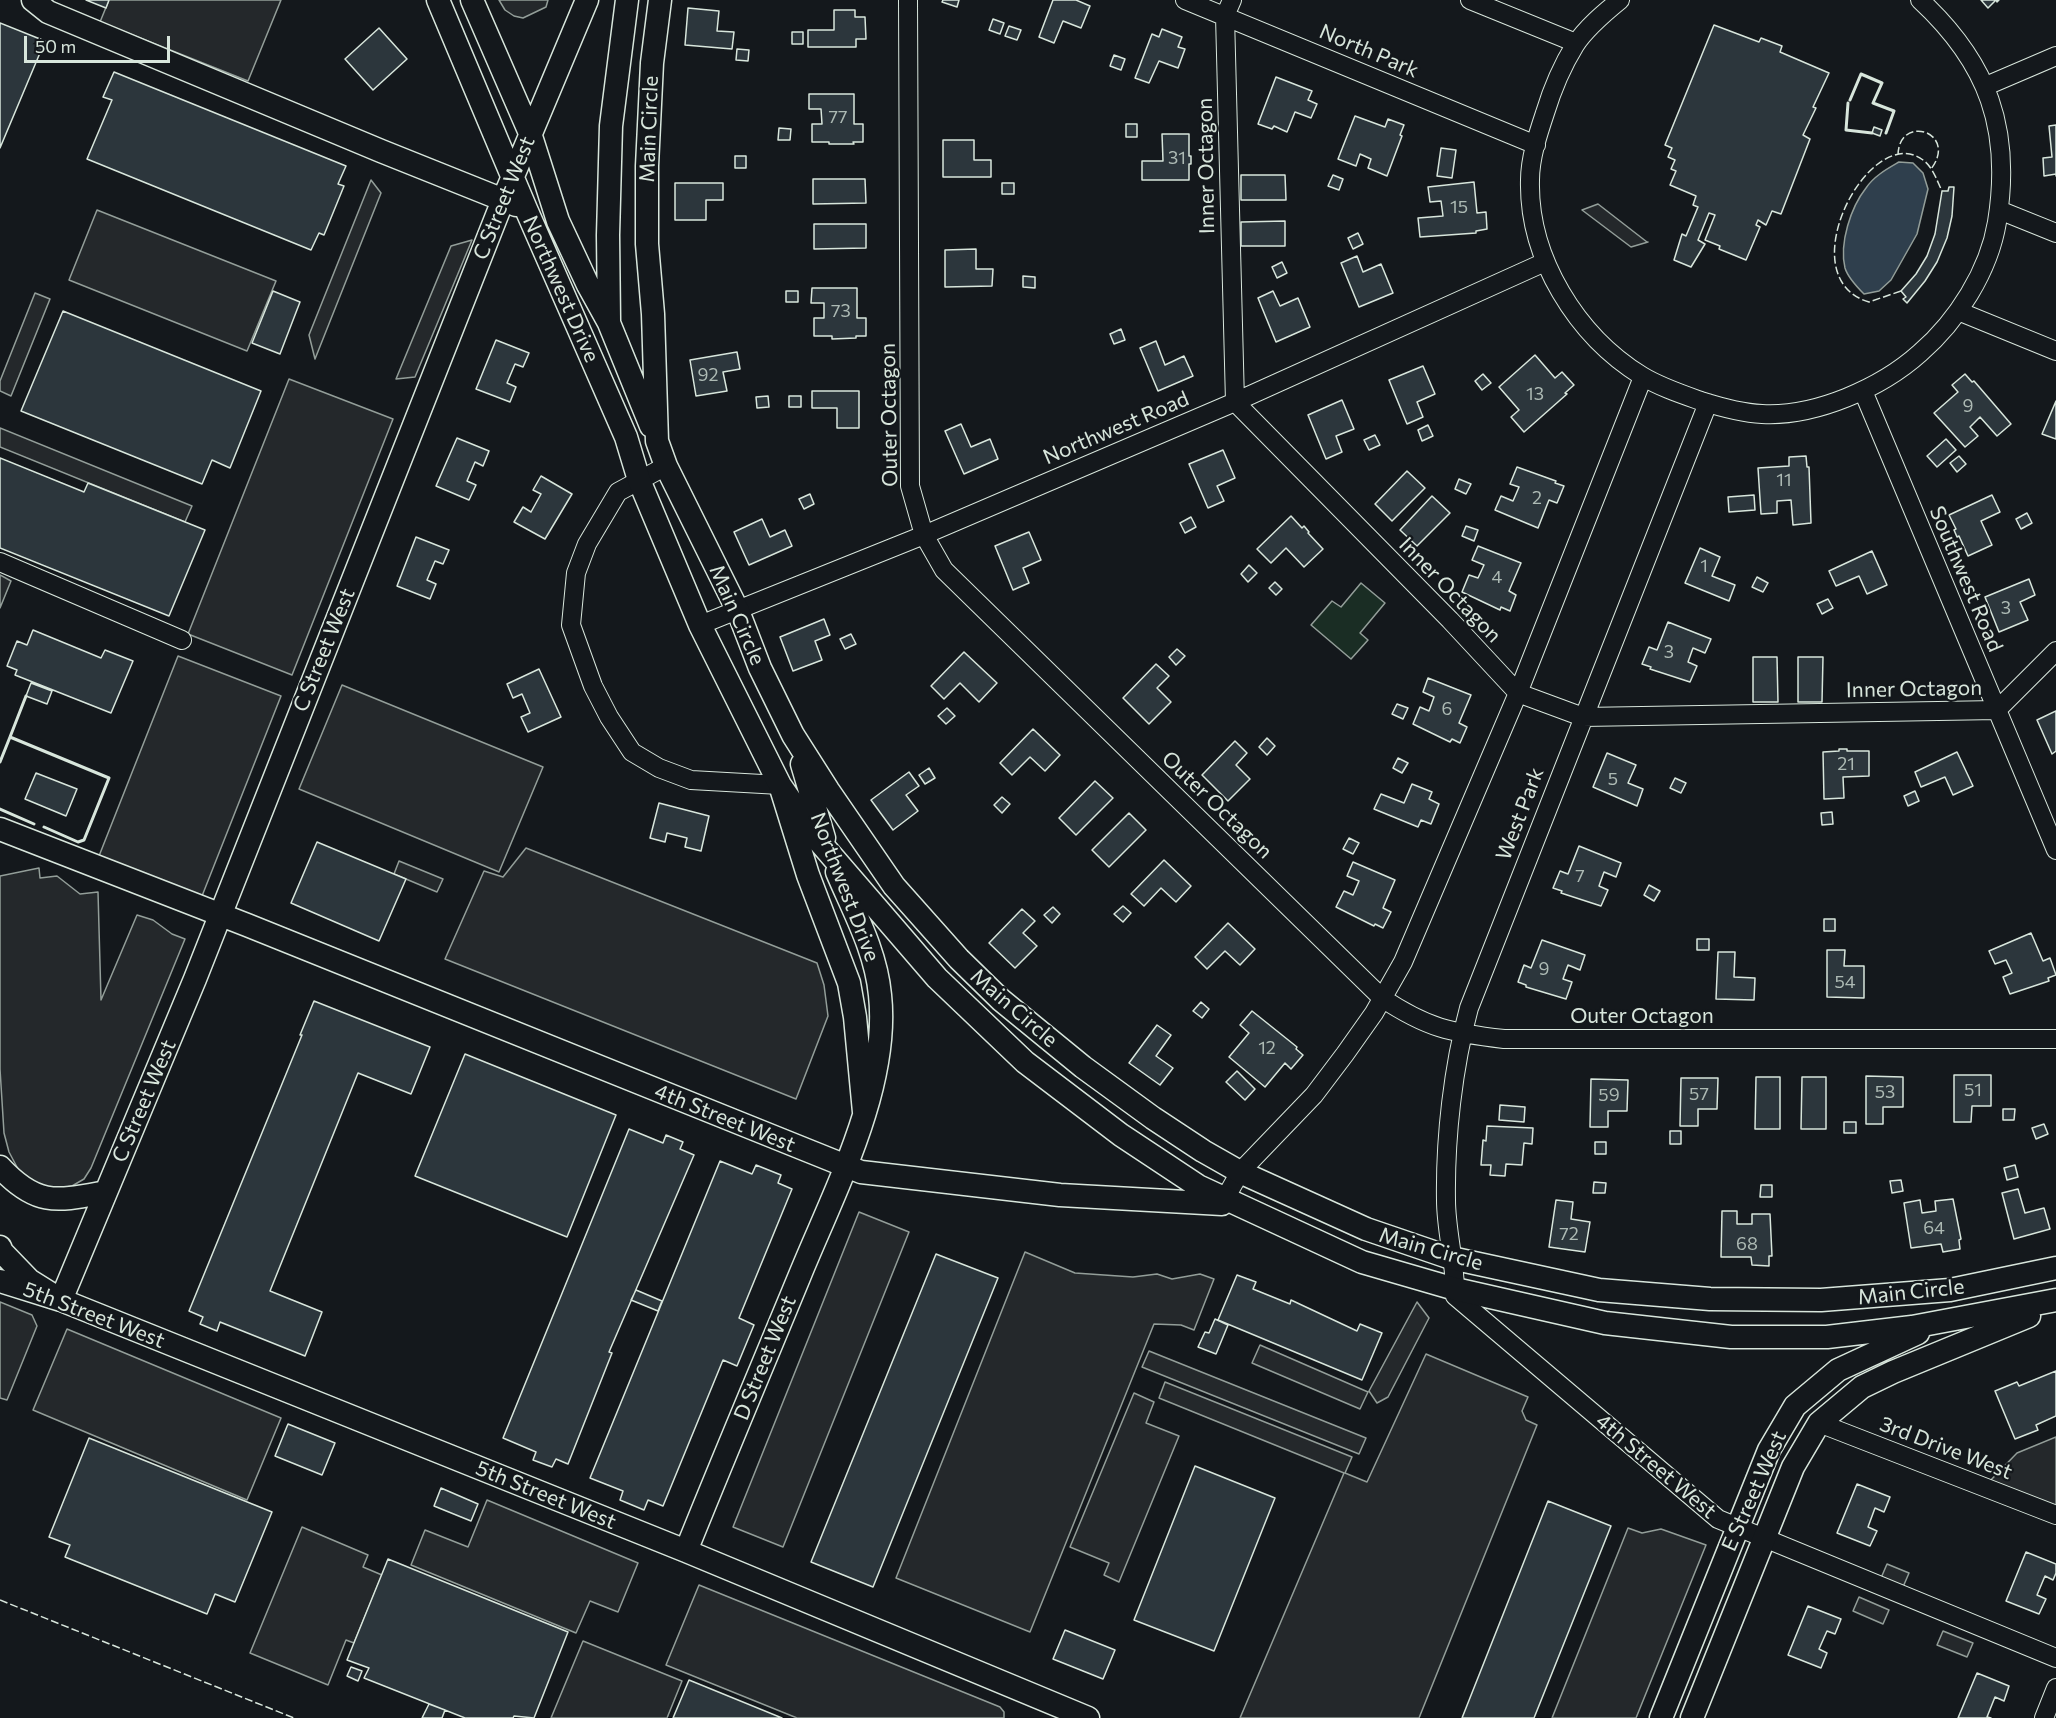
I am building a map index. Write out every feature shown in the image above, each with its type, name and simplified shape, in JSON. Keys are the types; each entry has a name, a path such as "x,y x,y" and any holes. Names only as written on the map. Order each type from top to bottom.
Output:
{"street":[{"path":"33,0 48,12 526,209"},
{"name":"Northwest Drive","path":"438,0 626,437 639,480 700,625 780,785 808,875 849,983 855,1017 864,1112"},
{"name":"Northwest Drive","path":"472,0 530,133 558,221 609,323 657,441"},
{"name":"C Street West","path":"61,1300 195,979 512,176 587,0"},
{"name":"Main Circle","path":"626,437 609,323 608,235 611,126 627,0"},
{"name":"Main Circle","path":"660,0 652,63 647,166 647,244 657,441 666,466 738,611 760,668 793,735 894,886 959,959 1001,1000 1083,1067 1203,1151 1240,1172 1365,1229 1451,1258 1599,1290 1710,1299 1821,1300 1950,1290 2056,1269"},
{"name":"Outer Octagon","path":"908,0 910,486 924,535 944,570 1382,998 1407,1015 1438,1029 1504,1039 2056,1039"},
{"name":"North Park","path":"1185,0 1228,8 1536,145"},
{"path":"1470,0 1576,43"},
{"path":"1620,0 1576,43 1550,97 1536,145 1530,179 1535,230 1545,262 1572,310 1612,354 1643,377 1675,392 1708,403 1764,415 1821,406 1863,391 1904,367 1926,348 1958,311 1988,254 1996,232 2001,165 1999,137 1986,86 1973,61 1956,38 1920,0"},
{"name":"Inner Octagon","path":"1228,8 1235,402 1450,620 1518,693 1583,717 1997,710 2056,651"},
{"path":"1986,86 2056,56"},
{"path":"1999,210 2056,232"},
{"name":"Northwest Road","path":"700,625 924,535 1235,402 1545,262"},
{"path":"1958,311 2056,351"},
{"path":"1223,1201 1240,1172 1314,1095 1374,1014 1403,962 1518,693 1643,377"},
{"name":"Southwest Road","path":"1863,391 2056,850"},
{"name":"West Park","path":"1451,1258 1446,1201 1451,1110 1468,1008 1708,403"},
{"path":"666,466 618,492 587,544 576,573 571,625 593,686 609,717 632,752 659,768 691,780 780,785"},
{"path":"0,562 182,640"},
{"name":"Northwest Drive","path":"793,735 828,852 875,962 881,997 879,1053 873,1088 845,1165"},
{"name":"Main Circle","path":"780,785 828,852 937,978 1025,1062 1121,1135 1223,1201 1362,1262 1455,1289 1605,1323 1731,1337 1827,1337 2019,1308"},
{"name":"4th Street West","path":"0,829 219,914 861,1172 1060,1195 1223,1201"},
{"name":"D Street West","path":"686,1551 845,1165"},
{"path":"0,1167 13,1181 41,1197 63,1200 106,1192"},
{"path":"0,1247 28,1280 61,1300"},
{"path":"1451,1258 1455,1289"},
{"name":"E Street West","path":"1661,1718 1769,1450 1795,1406 1838,1370 2056,1269"},
{"name":"5th Street West","path":"0,1281 61,1300 686,1551 1088,1718"},
{"name":"4th Street West","path":"1455,1289 1455,1296 1718,1519 2056,1658"},
{"name":"E Street West","path":"2019,1308 2056,1302"},
{"name":"E Street West","path":"1692,1718 1793,1467 1819,1423 1862,1388 1893,1372 2056,1302"},
{"name":"3rd Drive West","path":"1819,1423 2056,1515"},
{"path":"2044,1718 2056,1688"}],"green space":[{"path":"1361,583 1385,603 1360,633 1368,640 1351,659 1311,625 1332,601 1341,607"}],"shaded area":[{"path":"109,0 281,0 248,81 100,22"},
{"path":"499,0 548,0 546,7 523,18 514,16 505,10"},
{"path":"371,180 381,193 315,359 309,335"},
{"path":"1598,204 1648,242 1631,247 1582,210"},
{"path":"97,210 276,281 247,351 69,280"},
{"path":"472,240 415,377 396,379 451,246"},
{"path":"35,293 50,299 11,396 0,391 0,381"},
{"path":"289,379 393,419 292,675 188,634"},
{"path":"0,428 192,506 185,522 0,447"},
{"path":"0,575 11,581 0,608"},
{"path":"178,656 281,696 202,896 99,856"},
{"path":"342,685 543,767 499,872 299,789"},
{"path":"526,848 817,963 824,985 828,1016 796,1099 445,959 484,871 503,877"},
{"path":"399,861 443,879 437,892 394,874"},
{"path":"39,868 40,878 57,876 80,894 98,892 101,1000 137,915 153,920 172,934 185,939 91,1168 84,1179 72,1186 60,1188 48,1188 25,1177 9,1152 4,1133 0,1069 0,876"},
{"path":"859,1212 909,1232 783,1547 733,1527"},
{"path":"1025,1252 1075,1273 1133,1277 1157,1274 1172,1279 1200,1274 1214,1279 1194,1330 1181,1325 1154,1324 1030,1632 896,1578"},
{"path":"0,1302 32,1315 37,1326 7,1400 0,1398"},
{"path":"1417,1302 1429,1318 1388,1397 1377,1403 1369,1391"},
{"path":"67,1329 281,1418 247,1500 33,1410"},
{"path":"1260,1345 1368,1392 1360,1409 1252,1363"},
{"path":"1149,1351 1366,1438 1359,1454 1142,1367"},
{"path":"1426,1354 1528,1397 1522,1411 1526,1420 1537,1425 1419,1718 1240,1718 1344,1473 1159,1398 1165,1382 1352,1457 1345,1473 1367,1482"},
{"path":"1134,1393 1154,1402 1146,1423 1179,1436 1119,1582 1104,1575 1109,1563 1070,1547"},
{"path":"2056,1437 2056,1511 1988,1483 2017,1453"},
{"path":"487,1500 638,1563 618,1612 590,1601 576,1633 411,1565 425,1530 468,1547"},
{"path":"302,1527 368,1555 363,1567 382,1575 354,1643 346,1640 328,1685 250,1653"},
{"path":"1628,1528 1642,1533 1661,1529 1706,1545 1636,1718 1552,1718"},
{"path":"1887,1564 1909,1573 1903,1587 1881,1578"},
{"path":"699,1585 1000,1707 1004,1712 1004,1718 797,1718 666,1665"},
{"path":"1859,1597 1889,1610 1883,1624 1853,1611"},
{"path":"1943,1631 1973,1643 1967,1657 1937,1645"},
{"path":"583,1641 682,1681 667,1718 551,1718"}],"water":[{"path":"1899,162 1913,163 1923,173 1928,189 1917,234 1891,280 1879,291 1864,294 1850,279 1845,268 1845,237 1851,215 1869,184"}],"building":[{"path":"86,0 109,0 106,8"},
{"path":"943,0 959,0 957,7 942,2"},
{"path":"1053,0 1076,0 1090,6 1081,28 1063,21 1054,43 1039,37"},
{"path":"1981,0 1996,0 1988,8"},
{"path":"688,8 719,11 717,31 734,32 732,49 685,45"},
{"path":"834,10 855,10 855,17 865,17 866,39 856,39 856,47 808,47 808,30 834,30"},
{"path":"993,19 1004,23 1000,34 989,30"},
{"path":"0,23 45,41 0,148"},
{"path":"1714,25 1759,42 1761,38 1782,46 1780,52 1829,73 1803,135 1810,139 1781,214 1772,211 1766,225 1758,220 1756,225 1760,227 1746,260 1719,249 1720,246 1705,240 1715,215 1709,213 1698,240 1705,244 1691,267 1674,260 1682,234 1686,236 1698,207 1693,205 1696,196 1670,185 1676,171 1671,169 1675,160 1668,157 1672,148 1665,145"},
{"path":"1009,26 1021,30 1017,40 1005,36"},
{"path":"379,28 407,59 373,90 345,59"},
{"path":"1162,29 1182,37 1178,47 1185,49 1178,68 1159,61 1149,83 1135,78 1152,34 1159,37"},
{"path":"792,32 803,32 803,44 792,44"},
{"path":"737,49 749,50 748,61 736,60"},
{"path":"1114,55 1125,59 1121,70 1110,66"},
{"path":"114,72 346,166 338,184 344,186 324,235 319,233 311,250 87,159 112,100 103,97"},
{"path":"1276,77 1312,91 1308,100 1317,104 1311,118 1295,112 1287,132 1274,126 1272,129 1258,124"},
{"path":"809,94 854,94 854,124 863,124 863,142 829,144 829,142 812,142 812,124 822,124 821,109 809,109"},
{"path":"1355,116 1385,127 1388,119 1404,125 1387,176 1368,168 1371,159 1360,154 1356,166 1338,159"},
{"path":"1126,124 1137,124 1137,137 1126,137"},
{"path":"2056,125 2056,174 2044,176 2043,158 2052,157 2049,126"},
{"path":"1874,127 1882,130 1880,136 1872,133"},
{"path":"779,128 791,129 790,140 778,140"},
{"path":"1162,134 1189,134 1191,164 1189,164 1189,180 1142,180 1142,161 1163,161"},
{"path":"943,140 974,140 974,160 991,160 991,177 943,177"},
{"path":"1441,148 1456,150 1452,178 1437,176"},
{"path":"735,156 746,156 746,168 735,168"},
{"path":"1241,175 1285,175 1286,200 1241,200"},
{"path":"1333,175 1343,179 1339,190 1328,186"},
{"path":"813,179 865,179 866,203 813,204"},
{"path":"1474,182 1477,213 1486,212 1487,229 1476,231 1476,233 1420,237 1418,218 1443,216 1441,201 1430,202 1428,187"},
{"path":"675,183 723,183 723,200 706,200 706,220 675,220"},
{"path":"1002,183 1014,183 1014,194 1002,194"},
{"path":"1949,187 1954,187 1952,216 1947,238 1937,262 1907,303 1901,291 1916,274 1927,256 1935,234 1942,191 1948,191"},
{"path":"1285,221 1285,246 1241,246 1241,222"},
{"path":"814,224 866,224 866,248 814,249"},
{"path":"1358,233 1363,244 1353,249 1348,238"},
{"path":"976,249 976,269 993,269 992,286 945,287 945,250"},
{"path":"1357,256 1363,272 1381,264 1393,293 1359,307 1341,263"},
{"path":"1282,262 1287,273 1277,278 1272,267"},
{"path":"1023,276 1035,277 1035,288 1023,287"},
{"path":"812,288 857,288 857,318 866,318 866,336 832,339 832,336 814,336 814,318 824,318 824,303 811,303"},
{"path":"273,291 300,302 280,354 252,343"},
{"path":"786,291 798,291 798,302 786,302"},
{"path":"1273,291 1280,306 1298,298 1310,327 1276,342 1258,298"},
{"path":"63,311 261,391 230,468 212,460 202,484 21,411"},
{"path":"1121,329 1125,340 1114,344 1110,334"},
{"path":"496,340 529,353 523,367 515,364 507,383 516,387 510,402 476,389"},
{"path":"1156,341 1165,365 1184,356 1193,376 1158,391 1140,348"},
{"path":"737,352 740,369 723,372 727,391 696,396 690,360"},
{"path":"1535,355 1555,378 1562,372 1574,385 1524,432 1511,417 1519,410 1499,387"},
{"path":"1423,366 1435,394 1417,402 1423,417 1407,424 1389,380"},
{"path":"1483,374 1491,383 1482,390 1475,381"},
{"path":"1965,374 1972,382 1974,381 2011,424 1997,436 1980,417 1970,427 1978,436 1965,447 1934,413 1958,392 1952,385"},
{"path":"812,391 859,391 859,428 837,428 837,408 812,408"},
{"path":"768,396 769,407 757,408 756,397"},
{"path":"789,396 801,396 801,407 789,407"},
{"path":"1342,400 1354,429 1336,436 1342,452 1326,459 1308,415"},
{"path":"2056,401 2056,439 2042,434"},
{"path":"961,424 971,447 990,439 998,459 964,474 945,431"},
{"path":"1428,425 1433,436 1422,441 1418,430"},
{"path":"1375,435 1380,445 1369,450 1364,440"},
{"path":"457,438 489,451 483,466 475,462 467,481 476,485 469,500 436,486"},
{"path":"1946,439 1956,450 1937,467 1927,456"},
{"path":"1223,450 1235,478 1217,486 1224,501 1208,508 1189,464"},
{"path":"1806,456 1807,467 1809,467 1811,523 1793,525 1791,500 1777,501 1777,513 1761,514 1758,468 1789,466 1789,457"},
{"path":"1959,456 1966,464 1957,472 1950,463"},
{"path":"0,458 84,492 88,483 205,530 169,616 0,548"},
{"path":"1517,467 1564,486 1557,503 1549,500 1538,528 1495,510 1501,496 1513,501 1519,487 1510,484"},
{"path":"1407,471 1425,488 1392,521 1375,504"},
{"path":"541,476 572,494 545,539 514,522 523,507 531,512 541,494 533,490"},
{"path":"1459,479 1471,484 1466,494 1455,489"},
{"path":"810,494 814,504 804,509 799,499"},
{"path":"1754,495 1755,510 1729,512 1728,497"},
{"path":"1992,495 2000,512 1981,521 1992,545 1968,556 1959,536 1957,537 1949,515"},
{"path":"1432,496 1450,513 1417,546 1400,530"},
{"path":"2027,513 2032,523 2021,529 2016,519"},
{"path":"1291,516 1302,528 1304,526 1323,549 1304,567 1286,548 1271,563 1257,549"},
{"path":"1191,517 1196,527 1185,533 1180,523"},
{"path":"762,519 770,537 785,530 792,546 749,565 734,532"},
{"path":"1466,526 1478,530 1474,541 1462,536"},
{"path":"1029,532 1041,560 1023,568 1029,583 1013,590 995,546"},
{"path":"416,537 449,550 443,564 435,561 427,580 436,584 430,599 397,586"},
{"path":"1478,546 1521,563 1509,591 1516,595 1510,611 1501,607 1500,610 1462,592 1469,575 1478,578 1484,565 1472,560"},
{"path":"1700,548 1720,557 1712,576 1735,585 1729,601 1685,583"},
{"path":"1872,551 1887,585 1867,594 1859,576 1836,586 1829,571"},
{"path":"1249,565 1257,573 1248,582 1241,574"},
{"path":"1757,577 1768,583 1763,592 1752,587"},
{"path":"2029,579 2035,595 2020,602 2028,620 1999,632 1985,597"},
{"path":"1275,582 1282,589 1276,595 1269,588"},
{"path":"1828,599 1833,608 1822,614 1817,604"},
{"path":"824,619 830,635 815,641 822,660 793,671 780,637"},
{"path":"1668,622 1711,639 1705,653 1693,648 1688,662 1697,666 1690,682 1650,669 1651,667 1642,664 1649,647 1657,650"},
{"path":"33,630 101,658 105,650 133,661 111,713 15,675 17,670 7,666 17,641 27,645"},
{"path":"851,634 856,644 845,649 840,639"},
{"path":"1177,649 1185,656 1176,665 1169,657"},
{"path":"964,652 997,683 979,702 960,683 944,699 931,686"},
{"path":"1753,657 1777,657 1778,702 1753,702"},
{"path":"1798,657 1823,657 1822,702 1798,702"},
{"path":"1156,664 1169,676 1157,688 1171,702 1149,724 1123,698"},
{"path":"539,669 561,717 528,732 521,717 530,713 522,694 513,698 507,684"},
{"path":"1428,678 1471,695 1459,723 1467,727 1460,743 1452,739 1450,742 1413,724 1420,707 1429,711 1434,697 1423,692"},
{"path":"31,683 52,691 47,704 26,696"},
{"path":"1397,704 1408,708 1403,719 1392,714"},
{"path":"947,708 955,716 946,724 938,716"},
{"path":"2056,711 2056,751 2052,754 2037,720"},
{"path":"1033,729 1060,755 1045,771 1030,757 1012,775 1000,763"},
{"path":"1267,738 1275,746 1267,755 1259,747"},
{"path":"1235,741 1247,753 1236,765 1250,779 1228,801 1202,775"},
{"path":"1839,749 1869,751 1869,776 1843,777 1844,798 1824,799 1823,752 1839,751"},
{"path":"1957,752 1973,786 1953,795 1945,777 1921,787 1915,772"},
{"path":"1607,753 1636,765 1628,783 1643,789 1637,806 1593,787"},
{"path":"1398,758 1408,763 1402,773 1393,768"},
{"path":"929,768 935,778 925,784 919,775"},
{"path":"909,772 919,786 906,795 918,811 893,830 871,800"},
{"path":"36,773 77,789 66,816 25,799"},
{"path":"1675,778 1686,783 1681,793 1670,788"},
{"path":"1095,781 1113,798 1076,835 1059,818"},
{"path":"1412,784 1432,792 1429,799 1439,804 1431,824 1421,820 1418,827 1374,809 1381,794 1404,803"},
{"path":"1915,791 1919,801 1908,806 1904,796"},
{"path":"1002,797 1010,804 1002,813 994,805"},
{"path":"659,803 709,816 701,851 685,847 687,838 667,833 665,842 650,838"},
{"path":"1832,812 1833,824 1822,825 1821,813"},
{"path":"1129,813 1146,830 1109,867 1092,850"},
{"path":"1349,838 1359,843 1353,854 1343,849"},
{"path":"317,842 406,879 379,941 291,903"},
{"path":"1579,846 1621,863 1616,877 1604,872 1599,886 1608,890 1601,906 1561,893 1562,891 1553,888 1560,871 1568,874"},
{"path":"1164,860 1191,886 1176,902 1161,888 1144,906 1131,894"},
{"path":"1353,862 1395,880 1383,908 1391,912 1383,928 1375,924 1374,926 1336,907 1344,891 1353,895 1359,881 1347,876"},
{"path":"1649,885 1660,891 1654,901 1644,895"},
{"path":"1123,906 1131,913 1123,922 1114,914"},
{"path":"1053,907 1060,914 1052,923 1044,915"},
{"path":"1022,909 1035,921 1023,933 1037,946 1015,968 989,943"},
{"path":"1824,919 1835,919 1835,931 1824,931"},
{"path":"1228,923 1255,949 1240,965 1225,951 1207,969 1195,957"},
{"path":"2031,933 2043,961 2050,958 2056,975 2048,978 2049,981 2010,994 2003,977 2012,973 2006,960 1995,964 1989,951"},
{"path":"1697,939 1709,939 1709,950 1697,950"},
{"path":"1542,940 1585,955 1580,970 1568,965 1563,979 1572,982 1566,999 1526,987 1518,982 1524,965 1531,968"},
{"path":"1827,950 1845,950 1844,966 1864,966 1864,998 1827,997"},
{"path":"1718,952 1735,952 1734,977 1755,978 1754,1000 1716,999"},
{"path":"314,1001 430,1047 411,1094 358,1073 270,1291 322,1312 305,1356 220,1322 217,1331 200,1324 203,1317 189,1311"},
{"path":"1201,1002 1209,1009 1202,1018 1193,1011"},
{"path":"1252,1011 1297,1047 1296,1049 1303,1055 1291,1069 1285,1063 1265,1087 1229,1057 1249,1033 1240,1025"},
{"path":"1157,1025 1171,1035 1156,1056 1173,1068 1160,1085 1129,1063"},
{"path":"465,1054 616,1115 567,1237 415,1176"},
{"path":"1237,1071 1255,1089 1245,1100 1226,1082"},
{"path":"1954,1075 1991,1075 1991,1106 1972,1106 1971,1122 1954,1122"},
{"path":"1866,1076 1903,1077 1903,1107 1883,1107 1883,1124 1866,1124"},
{"path":"1756,1077 1780,1077 1780,1129 1755,1129"},
{"path":"1802,1077 1826,1077 1826,1129 1801,1129"},
{"path":"1681,1078 1718,1078 1717,1109 1698,1109 1698,1126 1680,1126"},
{"path":"1591,1079 1628,1080 1627,1111 1608,1111 1608,1127 1590,1127"},
{"path":"1500,1105 1525,1107 1524,1122 1499,1120"},
{"path":"2003,1109 2015,1109 2014,1120 2003,1120"},
{"path":"1844,1122 1856,1122 1856,1133 1844,1133"},
{"path":"2044,1124 2048,1134 2036,1139 2032,1128"},
{"path":"1487,1126 1533,1128 1532,1144 1524,1143 1522,1165 1506,1164 1505,1176 1490,1175 1491,1165 1481,1165 1483,1140 1486,1141"},
{"path":"629,1129 663,1143 666,1135 683,1142 680,1149 694,1155 609,1352 612,1353 568,1464 556,1459 552,1467 533,1460 536,1452 503,1438"},
{"path":"1670,1131 1681,1131 1681,1144 1670,1144"},
{"path":"1595,1142 1606,1142 1606,1154 1595,1154"},
{"path":"720,1161 752,1174 756,1165 781,1175 778,1183 792,1189 739,1318 754,1325 737,1366 723,1360 663,1506 648,1500 644,1510 620,1500 623,1491 590,1478"},
{"path":"2015,1165 2018,1177 2007,1180 2004,1168"},
{"path":"1901,1180 1903,1191 1892,1193 1890,1181"},
{"path":"1594,1182 1606,1183 1605,1193 1593,1193"},
{"path":"1761,1185 1772,1185 1772,1197 1760,1197"},
{"path":"2018,1189 2025,1213 2044,1208 2050,1229 2014,1239 2002,1193"},
{"path":"1953,1199 1961,1239 1959,1240 1960,1249 1943,1252 1941,1244 1911,1248 1904,1203 1920,1200 1922,1213 1936,1211 1935,1201"},
{"path":"1556,1200 1573,1202 1571,1219 1590,1222 1585,1252 1549,1247"},
{"path":"1722,1211 1737,1211 1737,1224 1752,1224 1752,1214 1770,1214 1772,1256 1769,1256 1769,1266 1752,1265 1751,1257 1721,1257"},
{"path":"936,1254 998,1278 873,1587 811,1562"},
{"path":"1237,1275 1256,1282 1253,1289 1290,1304 1291,1300 1357,1331 1360,1324 1382,1333 1362,1380 1218,1320"},
{"path":"636,1290 662,1301 658,1311 631,1300"},
{"path":"1215,1319 1228,1325 1216,1354 1198,1347 1205,1332 1209,1333"},
{"path":"2056,1371 2056,1416 2036,1425 2038,1430 2015,1439 1995,1391 2017,1382 2019,1386"},
{"path":"288,1424 335,1443 322,1475 275,1456"},
{"path":"89,1438 272,1512 235,1602 215,1594 207,1614 65,1557 70,1545 49,1537"},
{"path":"1195,1466 1275,1498 1214,1651 1134,1620"},
{"path":"1857,1484 1890,1497 1884,1512 1875,1508 1868,1527 1877,1531 1870,1546 1837,1533"},
{"path":"441,1488 478,1504 471,1521 434,1506"},
{"path":"1548,1501 1611,1526 1534,1718 1462,1718"},
{"path":"2026,1552 2056,1564 2053,1580 2045,1576 2037,1595 2046,1599 2039,1614 2006,1601"},
{"path":"388,1559 568,1632 534,1718 514,1716 513,1718 465,1718 364,1678 369,1668 347,1660"},
{"path":"1808,1606 1841,1619 1835,1634 1827,1631 1819,1649 1827,1653 1821,1668 1788,1655"},
{"path":"1065,1630 1115,1650 1103,1679 1053,1659"},
{"path":"351,1667 362,1671 358,1681 347,1676"},
{"path":"1977,1673 2009,1686 2004,1701 1995,1697 1987,1717 1991,1718 1958,1718"},
{"path":"689,1680 782,1718 673,1718"},
{"path":"429,1704 445,1710 442,1718 422,1718"}],"fence":[{"path":"1898,155 1901,142 1908,134 1916,131 1925,132 1933,137 1938,145 1938,156 1931,169"},
{"path":"1901,291 1869,302 1846,287 1835,264 1836,236 1845,207 1861,181 1881,162 1902,154 1923,160 1934,174 1942,191"},
{"path":"0,1600 294,1718"}],"wall":[{"path":"1850,100 1861,74 1882,83 1873,103 1894,111 1886,133"},
{"path":"1848,103 1846,130 1872,133"},
{"path":"10,737 26,696"},
{"path":"0,762 10,737 109,778 84,840 78,842 44,827"},
{"path":"0,809 34,824"}]}
